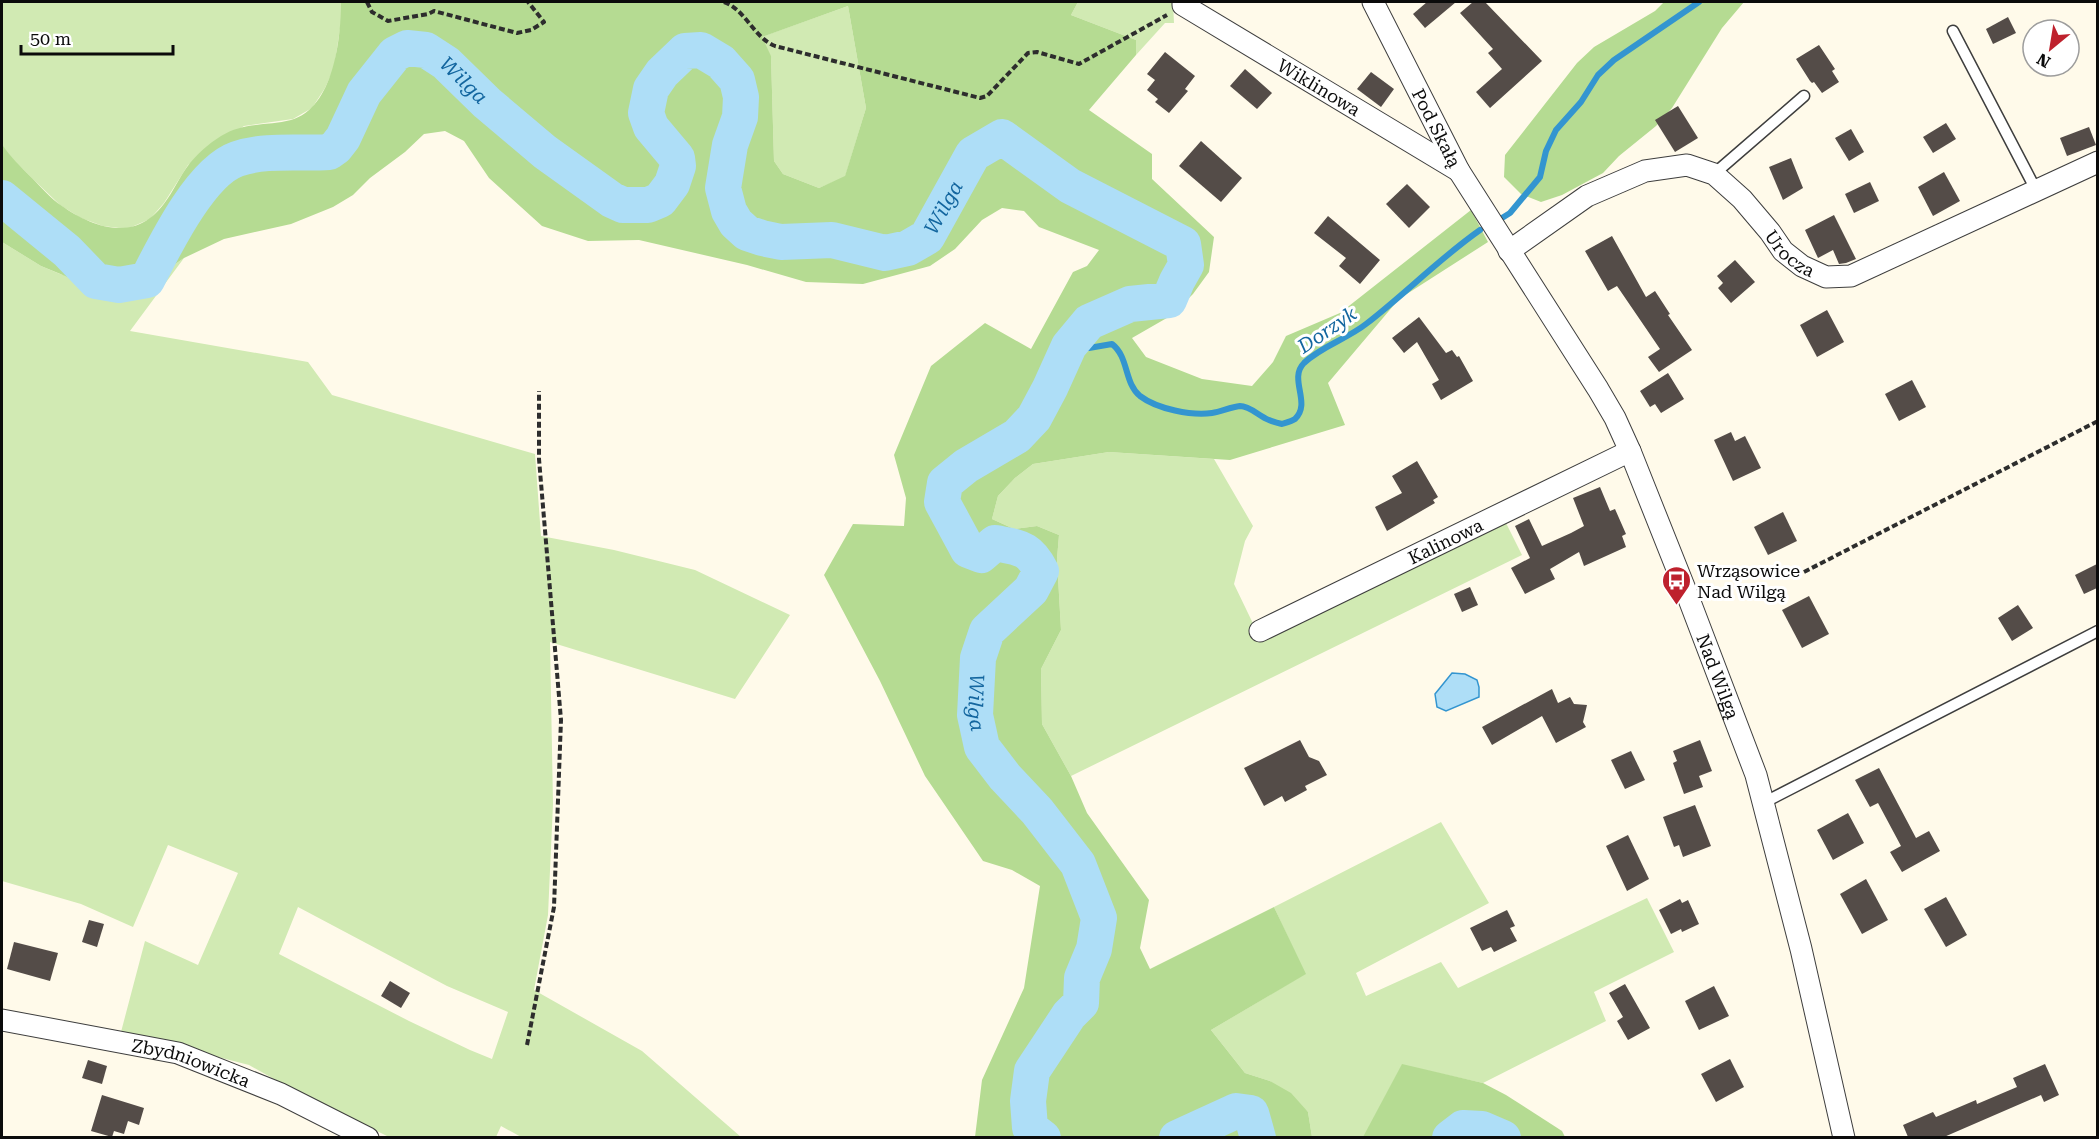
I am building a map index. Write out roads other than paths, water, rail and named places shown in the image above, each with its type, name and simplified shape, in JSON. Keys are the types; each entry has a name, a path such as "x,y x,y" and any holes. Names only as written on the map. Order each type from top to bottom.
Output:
{"street":[{"name":"Pod Skałą","path":"1373,2 1459,171 1509,251"},
{"name":"Wiklinowa","path":"1183,4 1459,171"},
{"name":"Urocza","path":"1509,251 1587,196 1645,171 1687,165 1714,174 1742,199 1783,251 1802,266 1826,277 1851,276 2097,162"},
{"name":"Nad Wilgą","path":"1509,251 1615,418 1687,594 1756,775 1801,949 1844,1137"},
{"name":"Kalinowa","path":"1260,631 1630,451"},
{"name":"Zbydniowicka","path":"2,1020 178,1053 281,1094 368,1137"}],"lane":[{"path":"1953,31 2036,190"},
{"path":"1714,174 1804,96"},
{"path":"1763,803 2097,632"}],"water":[{"path":"1452,673 1465,674 1477,680 1479,697 1446,711 1437,707 1435,694"}],"waterway":[{"name":"Dorzyk","path":"1502,218 1510,213 1540,177 1546,151 1556,130 1581,102 1598,75 1614,60 1699,2"},
{"name":"Wilga","path":"2,198 67,251 96,281 119,285 147,280 184,212 197,194 223,167 237,159 259,154 329,152 343,138 364,93 395,54 407,48 426,50 446,63 487,103 545,152 612,200 623,205 648,205 660,200 672,184 678,166 677,158 651,127 646,113 651,89 662,73 685,51 701,50 721,62 737,80 741,97 740,117 730,145 723,188 729,211 736,223 747,233 781,242 832,240 885,253 908,248 927,237 973,154 1002,137 1070,186 1183,244 1186,265 1169,300 1130,304 1089,322 1069,346 1034,418 1017,436 966,466 945,483 942,502 968,550 981,555 995,543 1017,548 1028,553 1041,571 1031,590 987,631 978,658 975,715 982,747 1005,777 1037,811 1078,864 1099,918 1094,949 1082,978 1081,1003 1069,1015 1032,1071 1028,1101 1030,1128 1043,1138"},
{"name":"Dorzyk","path":"1069,346 1089,348 1112,344 1121,356 1135,391 1156,405 1204,414 1244,406 1269,420 1282,424 1295,419 1300,413 1301,398 1298,376 1304,363 1366,324 1480,230"},
{"name":"Wilga","path":"1177,1138 1236,1111 1251,1113 1258,1138"},
{"name":"Wilga","path":"1450,1138 1463,1128 1482,1129 1503,1138"}],"place":[{"name":"Wrząsowice Nad Wilgą","path":"1676,606"}]}
